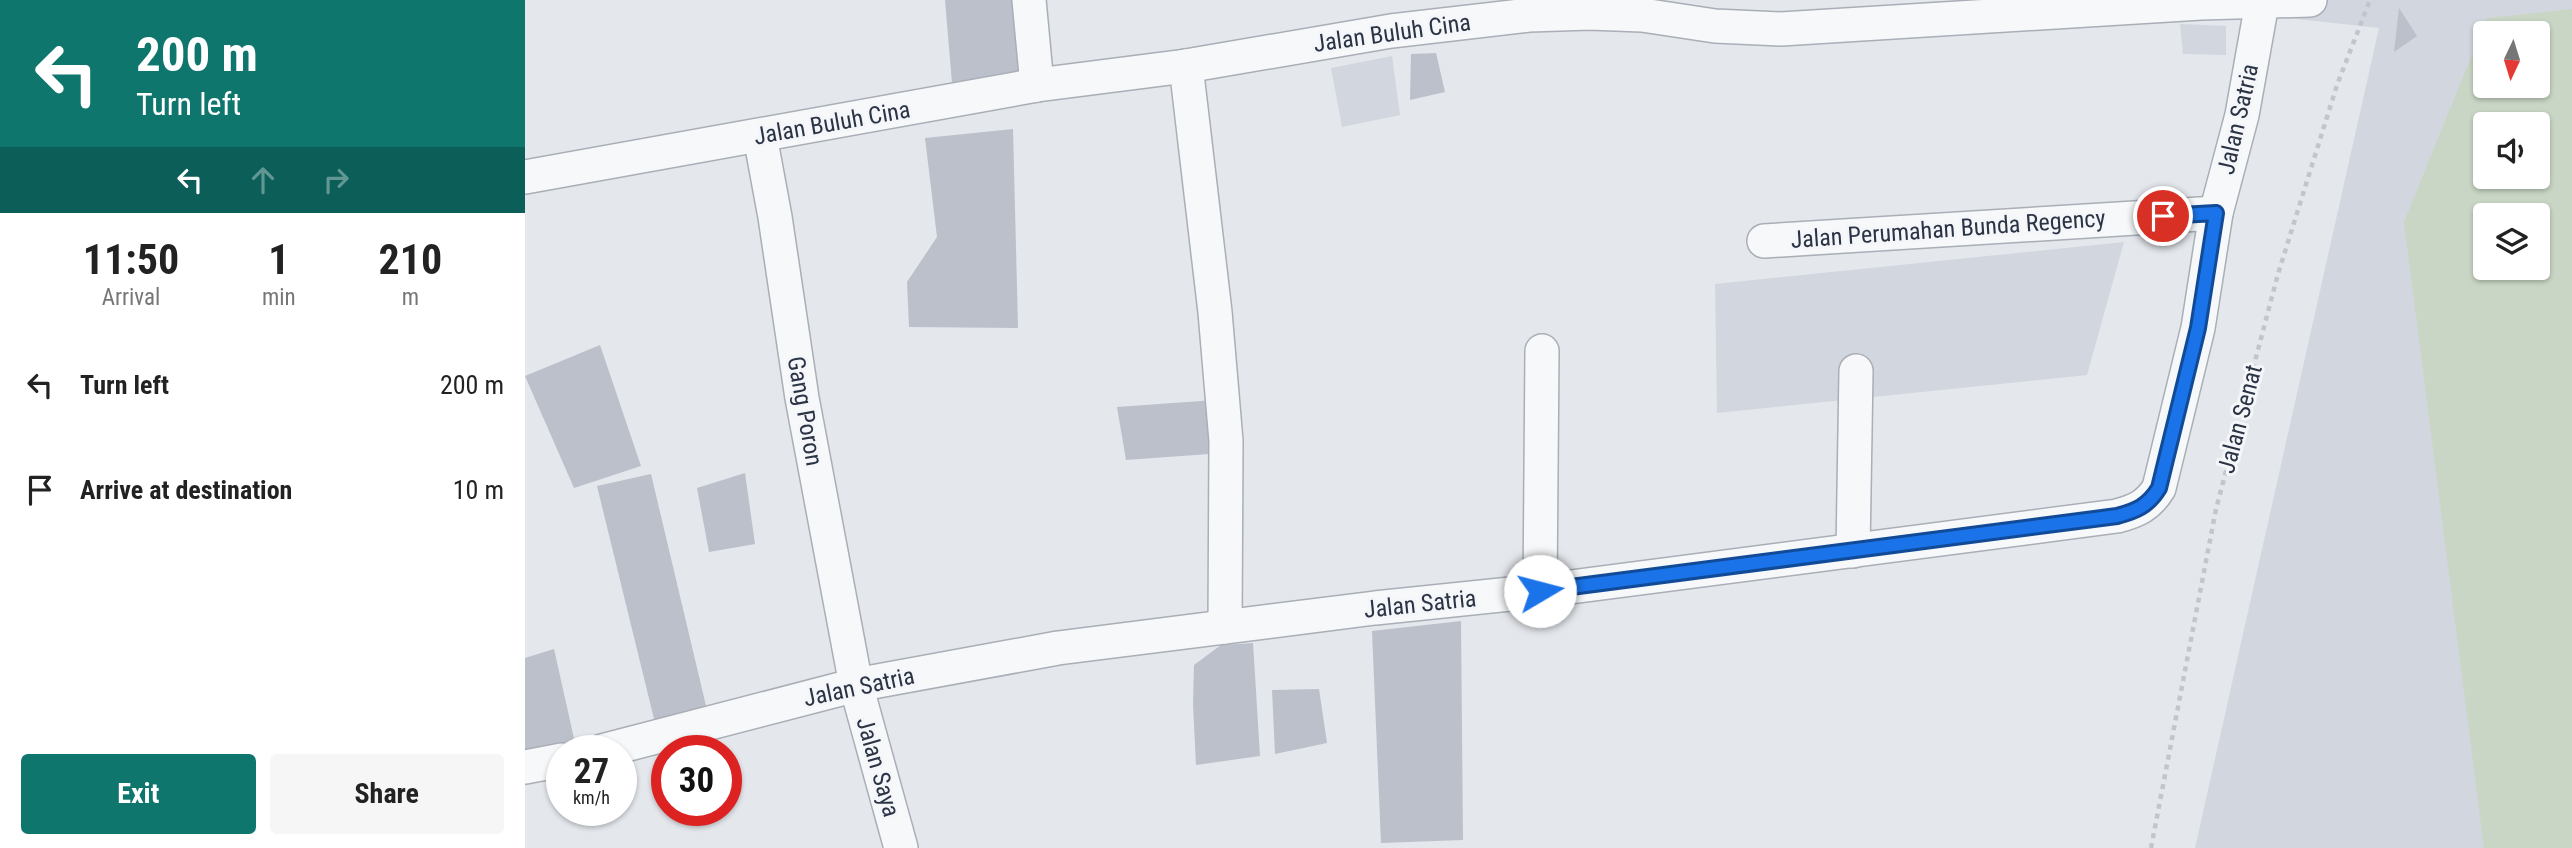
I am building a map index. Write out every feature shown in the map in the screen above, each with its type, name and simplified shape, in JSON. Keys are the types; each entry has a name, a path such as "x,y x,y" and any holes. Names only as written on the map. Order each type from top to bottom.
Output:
{"street":[{"path":"1029,0 1038,85"},
{"name":"Jalan Buluh Cina","path":"525,177 1038,85 1186,66 1391,31 1529,15 1642,15 1715,26 1781,29 1973,8 2310,0"},
{"name":"Jalan Satria","path":"637,742 856,685 1058,648 1540,591 2117,516 2138,510 2152,500 2159,488 2198,328 2216,213 2242,115 2262,3"},
{"path":"1186,66 1215,312 1226,441 1225,627"},
{"name":"Gang Poron","path":"760,136 802,398 856,685"},
{"name":"Jalan Perumahan Bunda Regency","path":"1764,241 2216,213"},
{"path":"1540,591 1542,351"},
{"path":"1853,551 1856,372"},
{"name":"Jalan Saya","path":"856,685 901,848"},
{"path":"525,767 546,763"}],"path":[{"name":"Jalan Senat","path":"2151,848 2220,496 2278,274 2337,85 2370,0"}],"shaded area":[{"path":"2301,0 2572,0 2572,848 2195,848 2379,28 2297,19"},
{"path":"2180,24 2226,26 2226,55 2183,54"},
{"path":"1392,56 1400,115 1342,127 1331,68"},
{"path":"2124,242 2087,375 1717,413 1715,284"}],"green space":[{"path":"2572,9 2572,848 2484,848 2404,222 2473,52 2473,98 2550,98 2550,21 2486,21 2487,18"}],"building":[{"path":"945,0 1026,0 1033,70 952,83"},
{"path":"2399,8 2417,36 2394,52"},
{"path":"1436,53 1445,92 1410,100 1411,54"},
{"path":"1013,129 1018,328 909,327 907,282 937,237 925,138"},
{"path":"600,345 641,466 574,488 525,376"},
{"path":"1215,400 1223,453 1126,460 1117,407"},
{"path":"745,473 755,544 709,552 697,488"},
{"path":"651,474 707,710 655,723 597,486"},
{"path":"1461,621 1463,840 1381,843 1372,631"},
{"path":"1253,643 1260,756 1196,765 1194,665 1221,645"},
{"path":"554,649 573,735 546,735 546,749 525,753 525,658"},
{"path":"1319,689 1327,743 1275,754 1272,690"}],"route":[{"path":"1540,591 2117,516 2138,510 2152,500 2159,488 2198,328 2216,213 2163,216"}]}
